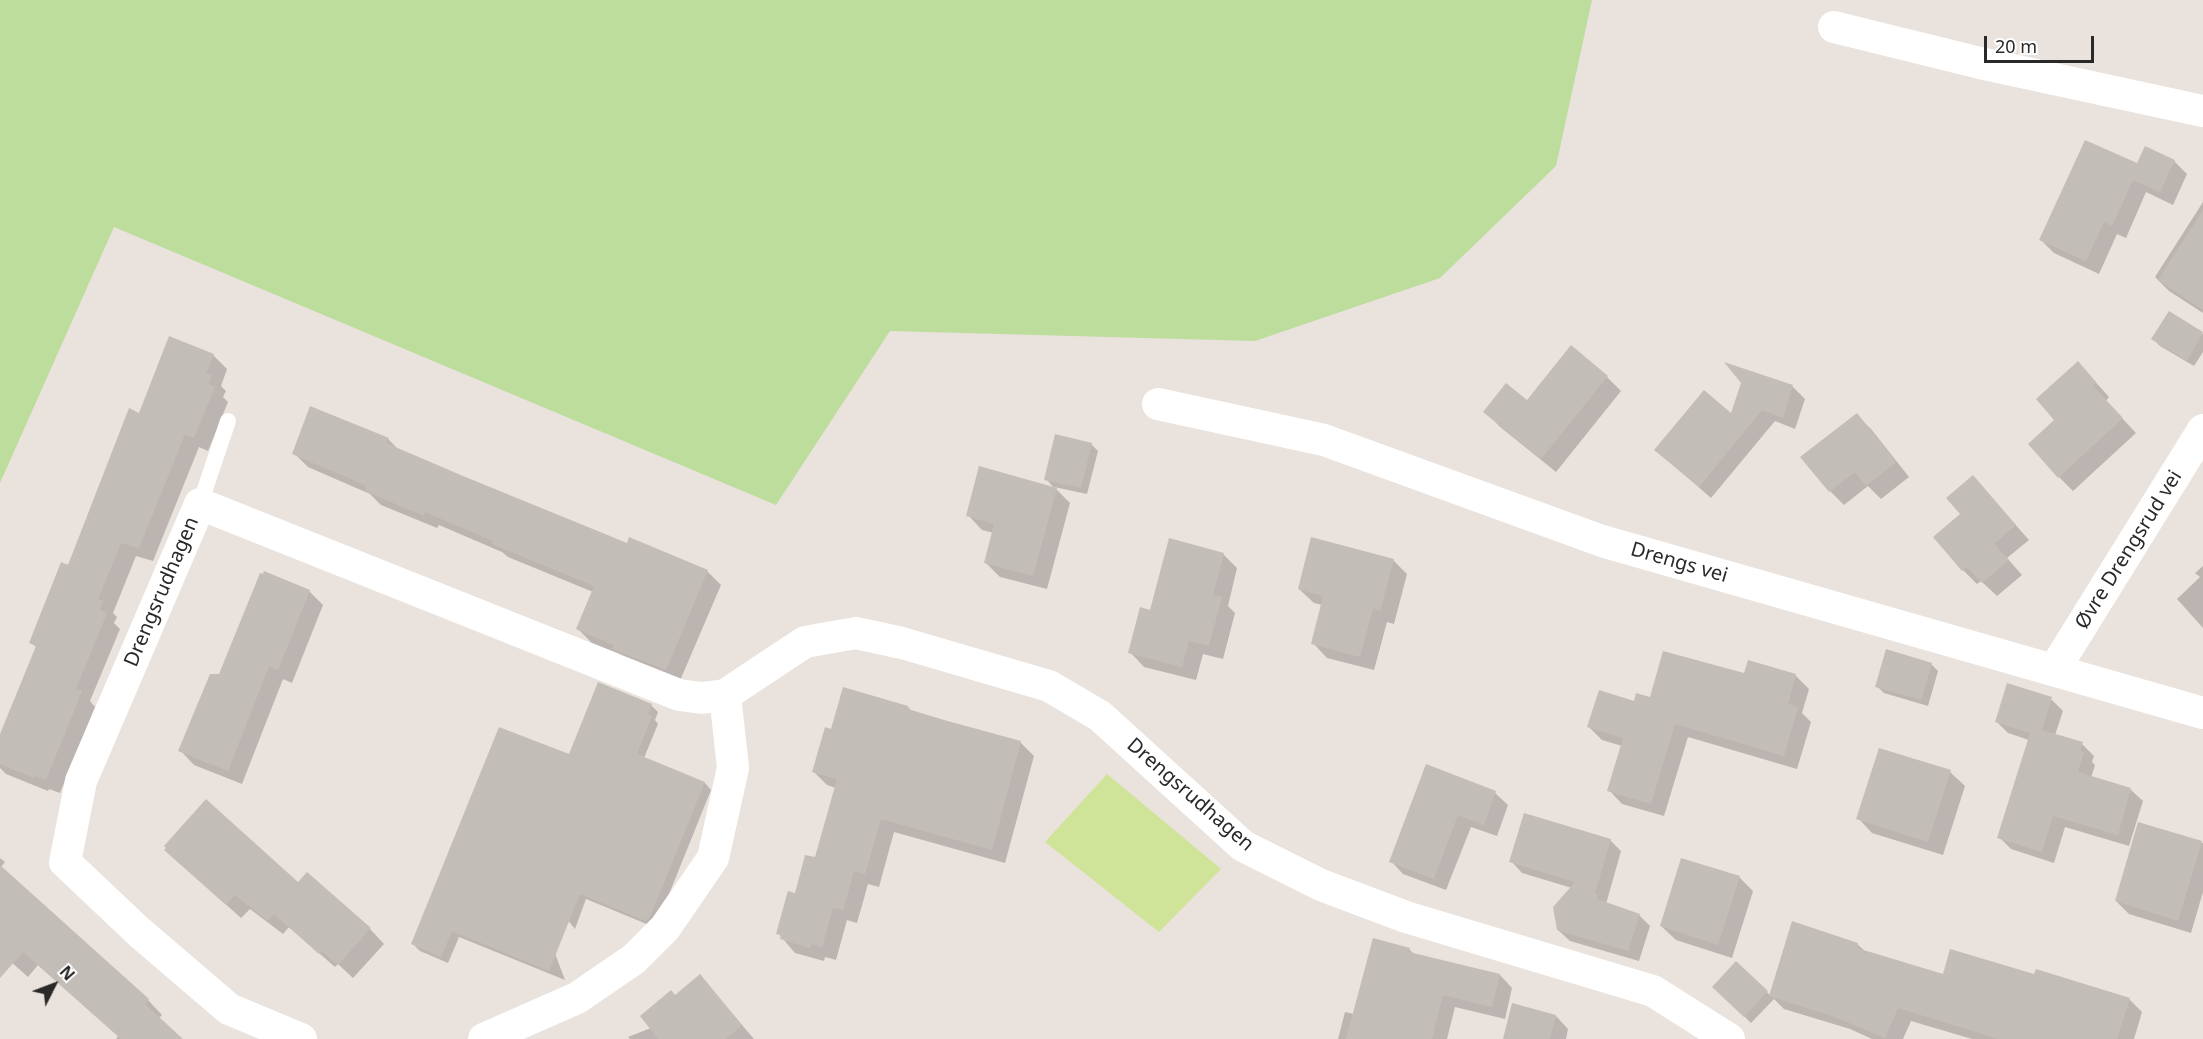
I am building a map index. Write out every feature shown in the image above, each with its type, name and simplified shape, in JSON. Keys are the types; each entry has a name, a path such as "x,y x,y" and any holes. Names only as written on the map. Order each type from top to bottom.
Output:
{"street":[{"path":"1834,27 1980,63 2203,111"},
{"name":"Drengs vei","path":"1158,404 1324,440 1602,541 2203,713"},
{"name":"Øvre Drengsrud vei","path":"2054,670 2203,430"},
{"name":"Drengsrudhagen","path":"301,1039 229,1009 139,932 65,862 81,781 200,504 679,695 702,698 725,694 805,642 856,633 902,643 1049,686 1100,716 1243,846 1321,885 1406,917 1653,991 1729,1039"},
{"path":"484,1039 577,998 634,959 665,928 714,858 733,768 725,694"}],"lane":[{"path":"200,504 228,421"}],"green space":[{"path":"0,0 1592,0 1556,166 1440,278 1255,341 890,331 776,505 114,227 0,483"},
{"path":"1107,774 1221,869 1159,932 1045,842"}],"building":[{"path":"2085,140 2137,163 2145,146 2175,160 2160,192 2133,180 2112,226 2104,222 2086,261 2039,240"},
{"path":"2203,210 2203,310 2158,280"},
{"path":"2169,311 2203,332 2187,361 2151,339"},
{"path":"169,336 214,354 206,373 212,375 208,384 215,387 194,438 185,434 139,548 121,543 98,599 103,601 100,610 107,613 76,689 82,691 46,780 35,776 34,778 0,764 0,734 36,646 29,643 61,562 68,565 129,408 139,413"},
{"path":"1571,345 1608,376 1541,459 1483,412 1506,383 1527,400"},
{"path":"2078,361 2096,382 2093,386 2123,418 2058,478 2028,444 2054,420 2036,399"},
{"path":"1724,362 1793,385 1783,418 1762,410 1699,487 1654,450 1704,390 1731,413 1741,383"},
{"path":"310,406 389,438 386,443 463,476 627,543 629,537 708,570 666,670 612,649 614,645 576,629 594,586 492,544 493,541 425,512 424,516 365,491 367,488 365,485 292,454"},
{"path":"1857,413 1896,462 1866,486 1855,472 1829,492 1800,457"},
{"path":"1055,434 1092,443 1081,488 1044,480"},
{"path":"979,466 1057,488 1033,576 984,563 994,524 966,516"},
{"path":"1973,475 2016,525 1994,544 2009,560 1982,583 1967,567 1962,571 1933,537 1960,514 1946,498"},
{"path":"1311,537 1394,559 1380,611 1373,608 1360,657 1311,644 1323,596 1298,589"},
{"path":"1169,538 1224,553 1213,595 1222,597 1209,646 1189,641 1182,667 1128,653 1140,607 1150,610"},
{"path":"264,571 310,590 278,670 269,666 228,771 178,751 210,674 219,674 260,573 263,574"},
{"path":"1886,649 1932,663 1921,700 1875,687"},
{"path":"1663,651 1744,673 1748,660 1796,674 1788,704 1798,707 1784,756 1675,724 1651,804 1607,791 1623,738 1587,727 1599,690 1634,701 1636,693 1650,697"},
{"path":"598,682 652,704 648,714 652,716 637,754 705,782 650,917 646,921 580,894 549,971 452,931 441,957 411,944 499,727 569,754"},
{"path":"2007,683 2052,697 2042,730 2083,742 2080,751 2084,752 2078,772 2131,788 2118,835 2053,816 2042,852 1997,838 2030,733 1995,722"},
{"path":"843,687 908,706 908,709 944,720 1021,741 992,850 881,819 865,874 854,871 843,910 833,908 822,947 812,944 810,948 780,939 781,935 776,934 788,891 795,893 805,855 815,857 837,779 812,772 825,727 831,729"},
{"path":"1879,748 1951,770 1928,842 1856,819"},
{"path":"1426,764 1496,791 1484,825 1458,815 1434,879 1389,862"},
{"path":"206,799 298,882 307,872 371,928 338,965 322,951 319,954 274,914 268,921 235,895 226,905 164,850 166,848 164,846"},
{"path":"1524,813 1611,839 1595,893 1598,895 1597,899 1640,914 1628,951 1557,930 1553,907 1575,882 1509,862"},
{"path":"2138,822 2202,841 2178,921 2115,901"},
{"path":"1681,858 1740,876 1718,945 1660,926"},
{"path":"0,865 149,999 145,1004 183,1039 121,1039 23,952 0,978"},
{"path":"1792,921 1858,943 1857,948 1943,974 1950,949 2034,974 2036,969 2130,998 2117,1039 1999,1039 1898,1008 1885,1038 1835,1017 1769,996"},
{"path":"1373,938 1410,948 1409,952 1500,974 1492,1007 1443,995 1432,1039 1346,1039"},
{"path":"1736,961 1768,991 1744,1017 1712,987"},
{"path":"700,974 742,1025 726,1039 658,1039 640,1016 671,990 675,995"},
{"path":"1512,1003 1556,1015 1550,1039 1503,1039"}]}
